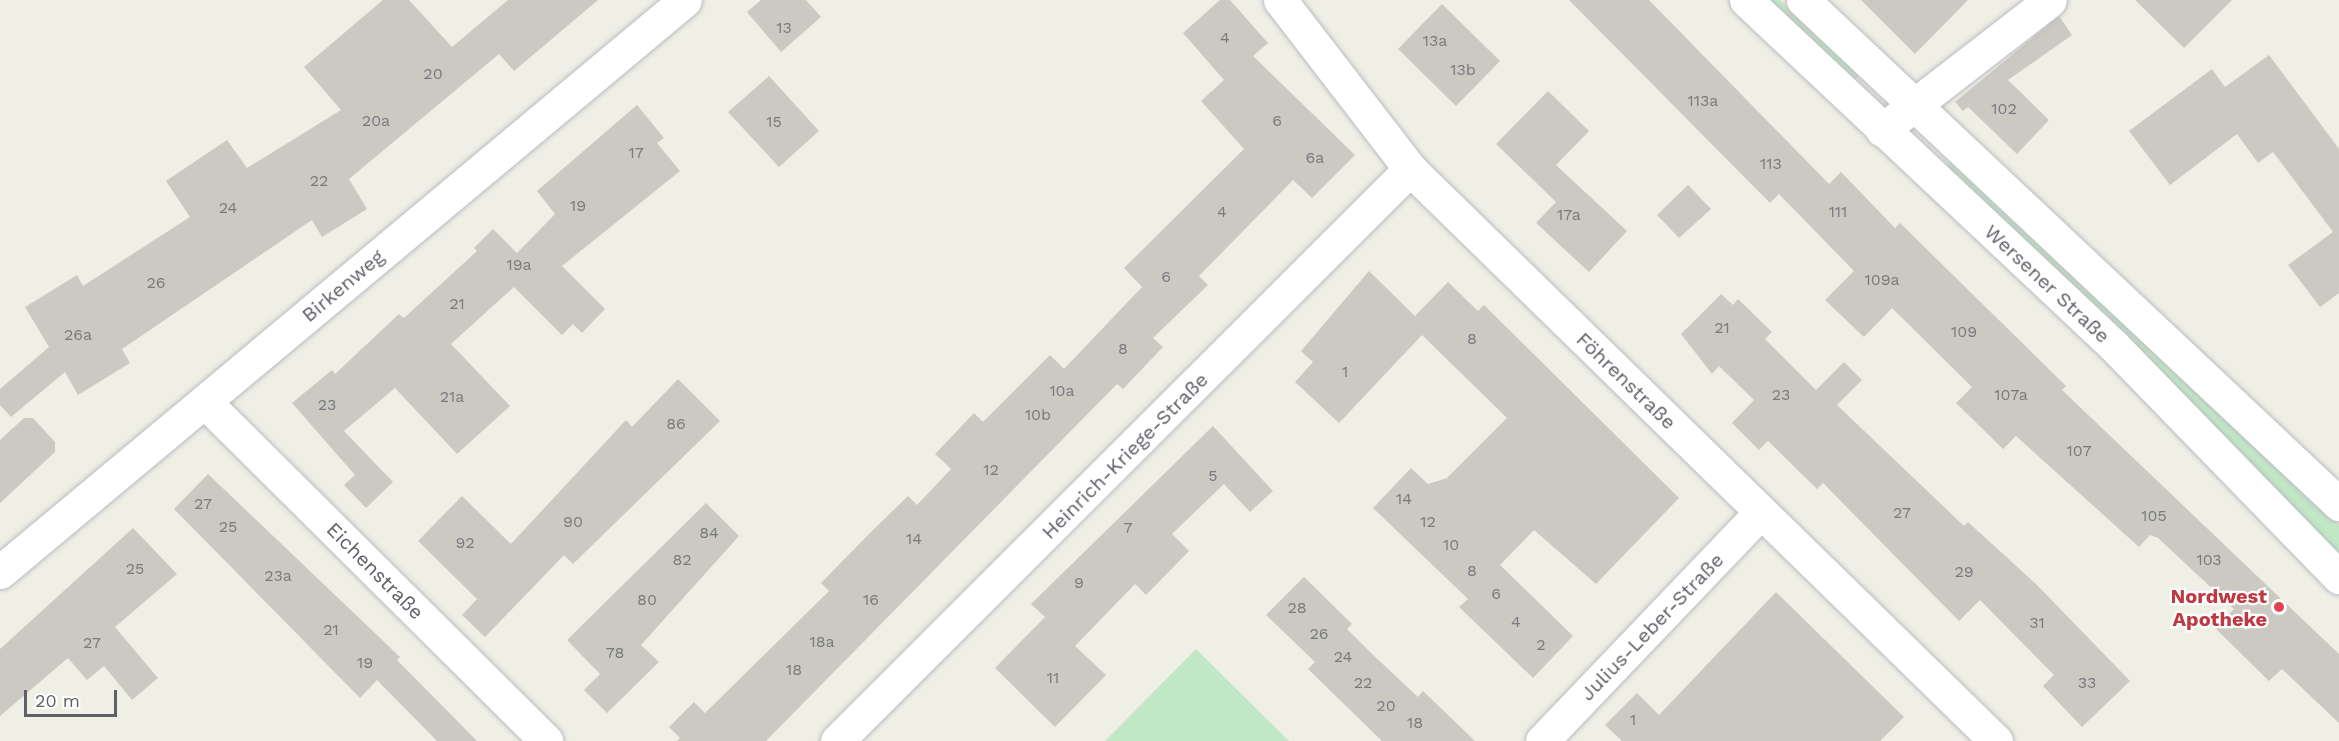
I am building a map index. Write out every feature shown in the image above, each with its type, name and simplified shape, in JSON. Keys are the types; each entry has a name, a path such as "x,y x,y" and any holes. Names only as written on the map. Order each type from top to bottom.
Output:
{"street":[{"name":"Birkenweg","path":"0,572 684,0"},
{"name":"Föhrenstraße","path":"1280,0 1410,169 1996,741"},
{"name":"Wersener Straße","path":"1746,0 2113,345 2339,577"},
{"name":"Wersener Straße","path":"1803,0 1910,105 2339,504"},
{"path":"1882,130 1910,105 2050,0"},
{"name":"Heinrich-Kriege-Straße","path":"837,741 1410,169"},
{"name":"Eichenstraße","path":"205,402 546,741"},
{"name":"Julius-Leber-Straße","path":"1542,741 1761,512"}],"green space":[{"path":"1768,0 1780,0 1859,76 1853,82"},
{"path":"1950,162 2339,525 2339,557 1945,168"},
{"path":"1196,649 1289,741 1105,741"}],"building":[{"path":"383,0 409,0 452,47 508,0 598,0 514,71 499,54 349,179 367,209 322,237 312,220 122,349 130,363 78,395 65,372 11,417 0,405 0,389 49,347 25,307 77,275 83,286 190,217 166,181 227,140 247,168 341,110 304,67"},
{"path":"761,0 806,0 821,17 781,52 747,12"},
{"path":"1220,0 1230,0 1268,43 1253,56 1355,155 1312,198 1293,180 1199,276 1208,285 1153,338 1163,347 1123,389 1117,384 766,741 677,741 680,738 669,727 694,702 705,713 829,591 821,583 870,533 908,496 917,505 951,469 935,454 974,413 983,422 1050,355 1064,369 1142,287 1124,268 1244,149 1201,101 1224,80 1183,33"},
{"path":"1569,0 1649,0 1829,184 1841,172 1895,228 1900,223 2066,386 2062,390 2339,654 2339,723 2282,669 2269,681 2215,628 2234,609 2158,538 2150,535 2139,547 2016,436 2003,449 1956,403 1972,387 1892,308 1864,337 1825,300 1854,271 1779,194 1770,203"},
{"path":"1861,0 1968,0 1915,54"},
{"path":"2135,0 2232,0 2184,48"},
{"path":"1442,4 1500,61 1456,106 1398,49"},
{"path":"2059,16 2072,35 2008,80 2049,120 2017,154 1968,107 1963,111 1955,102"},
{"path":"2269,55 2339,149 2339,293 2320,307 2288,265 2333,232 2273,152 2258,163 2237,134 2170,185 2129,131 2212,69 2225,87"},
{"path":"769,76 819,131 779,167 728,112"},
{"path":"1548,91 1589,131 1556,165 1627,231 1589,272 1536,223 1556,202 1496,144"},
{"path":"637,105 664,138 657,143 680,171 562,266 605,309 582,333 573,324 562,335 514,287 451,344 510,406 457,454 395,388 344,431 393,482 366,508 344,485 355,475 292,403 332,370 335,374 399,314 404,318 477,251 474,248 493,229 517,253 555,214 537,191"},
{"path":"1688,185 1711,209 1679,238 1657,215"},
{"path":"1369,271 1415,316 1448,282 1478,311 1484,305 1679,498 1596,584 1534,530 1500,565 1573,636 1533,678 1459,607 1468,599 1373,508 1411,468 1428,484 1447,478 1507,418 1422,335 1339,423 1295,382 1313,362 1301,351"},
{"path":"1721,294 1733,305 1738,299 1772,332 1765,339 1816,390 1844,362 1862,380 1837,405 1964,526 1968,522 2037,585 2130,681 2082,727 2043,686 2054,675 1980,600 1959,621 1823,483 1817,489 1768,441 1759,450 1732,423 1754,400 1719,366 1712,374 1681,334"},
{"path":"678,379 720,421 573,564 564,555 485,637 462,615 477,599 418,541 462,496 511,544 626,420 632,427"},
{"path":"24,418 33,418 55,442 55,452 0,503 0,440"},
{"path":"1213,426 1273,491 1250,512 1224,484 1172,534 1189,551 1146,595 1135,584 1075,646 1106,675 1055,727 995,668 1045,617 1031,604"},
{"path":"208,474 400,657 397,660 477,741 437,741 377,680 360,698 174,509"},
{"path":"706,503 739,536 641,645 659,662 607,713 584,690 600,674 567,640"},
{"path":"133,528 177,574 115,627 158,678 132,700 104,666 87,680 68,658 0,716 0,649"},
{"path":"1304,577 1352,624 1347,629 1370,652 1418,697 1423,691 1475,741 1382,741 1308,669 1315,662 1266,615"},
{"path":"1776,592 1904,717 1880,741 1622,741 1605,725 1637,693 1659,715"}],"place":[{"name":"Nordwest Apotheke","path":"2279,607"}]}
